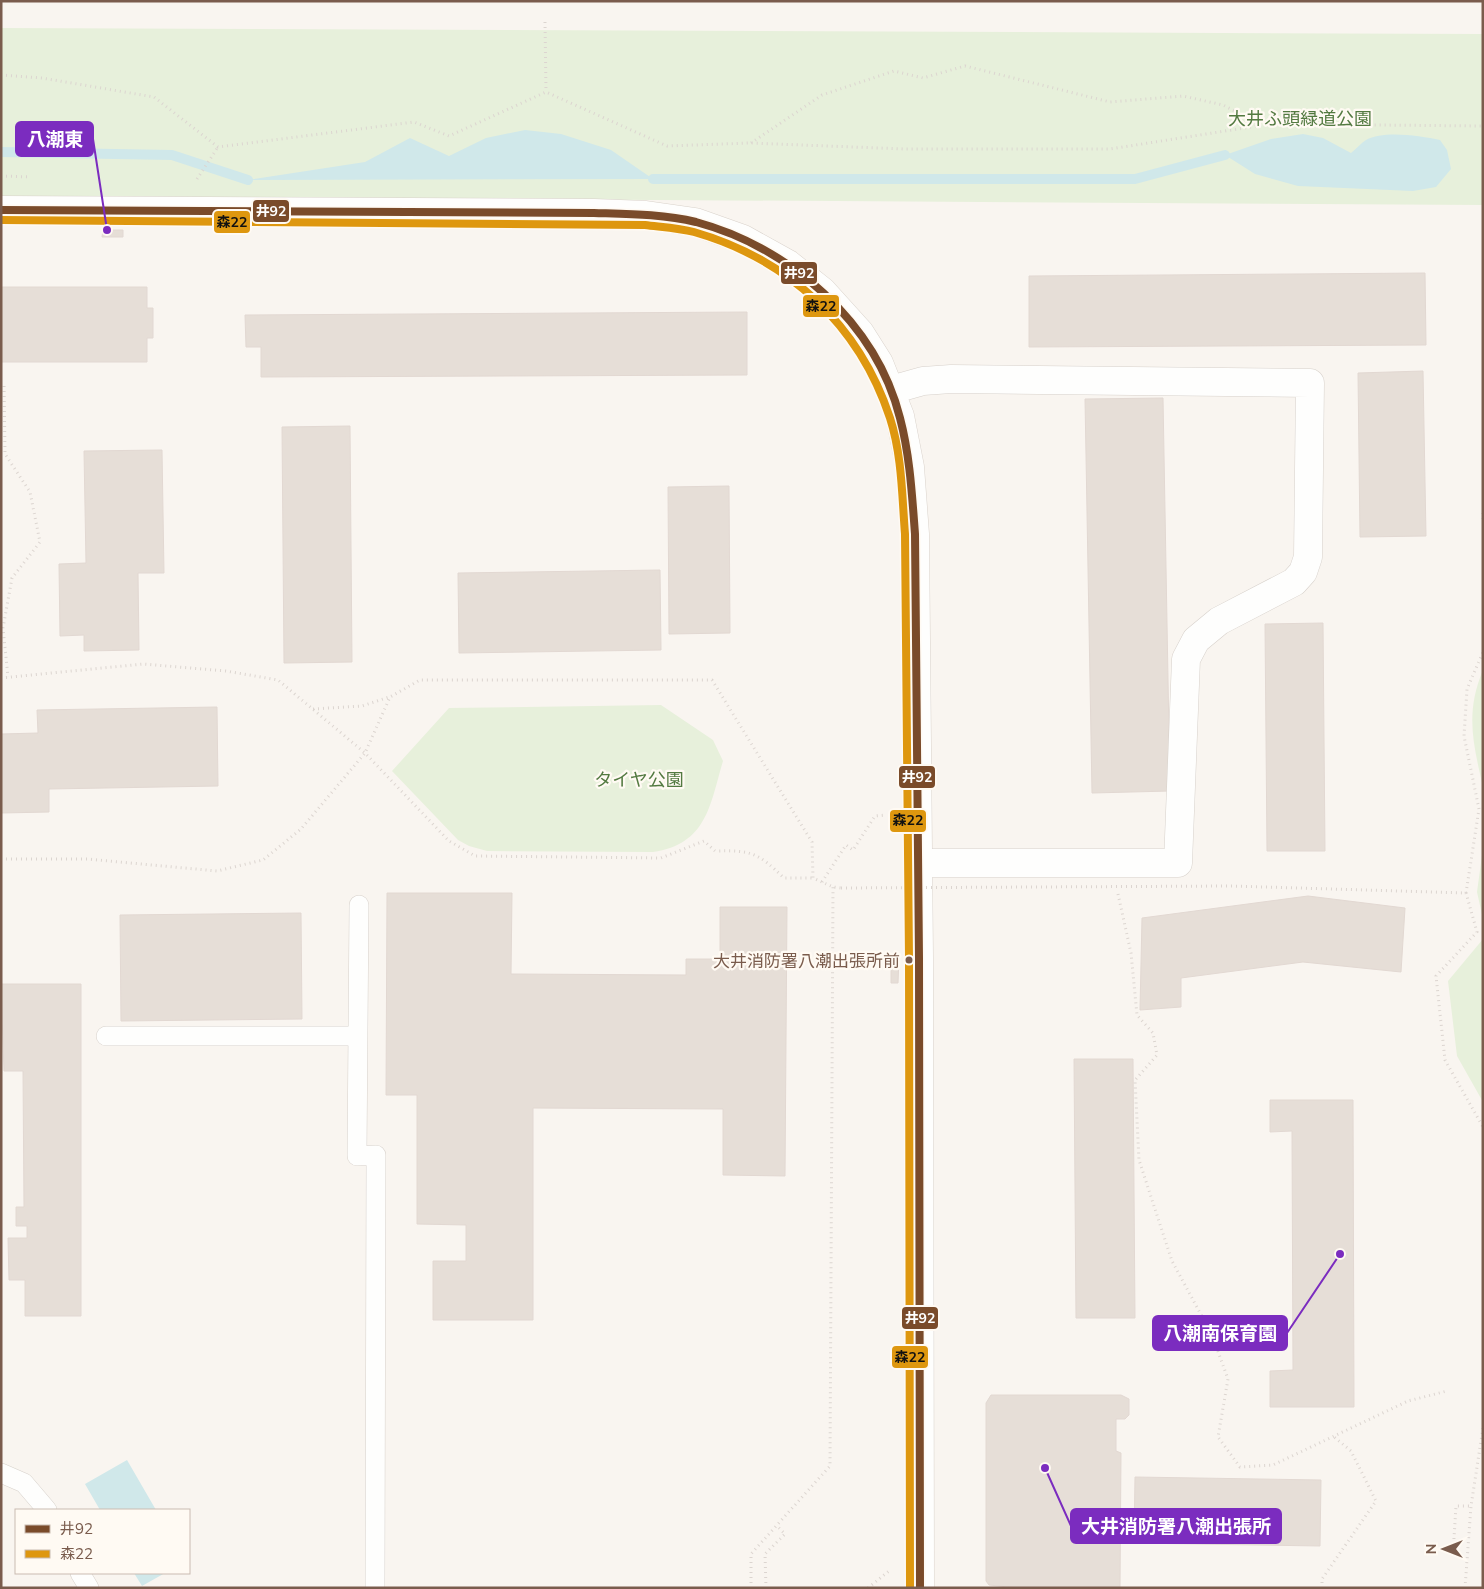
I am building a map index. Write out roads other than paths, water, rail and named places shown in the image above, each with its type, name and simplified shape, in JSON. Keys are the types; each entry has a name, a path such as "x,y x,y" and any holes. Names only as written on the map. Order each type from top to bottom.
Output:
{"street":[{"path":"1,210 594,213 646,215 695,222 743,239 788,264 810,280 860,333 879,363 891,390 906,442 914,499 918,863 920,1588"},
{"path":"891,390 923,381 951,379 1310,383 1308,557 1304,572 1294,582 1219,621 1196,640 1186,659 1178,863 918,863"}],"lane":[{"path":"358,905 357,1156 376,1156 375,1588"},
{"path":"106,1036 357,1036"},
{"path":"1,1473 24,1483 45,1509"},
{"path":"81,1574 89,1588"}],"water":[{"path":"525,130 561,134 611,150 653,179 248,180 365,162 410,138 449,156 486,138"},
{"path":"1303,134 1323,138 1351,153 1366,140 1382,135 1402,135 1440,140 1447,150 1451,169 1436,187 1413,191 1298,186 1255,174 1225,155 1271,139"},
{"path":"127,1460 155,1509 99,1509 85,1484"},
{"path":"135,1574 163,1574 142,1586"}],"waterway":[{"path":"1,152 172,155 248,180"},
{"path":"653,179 1135,179 1225,155"}],"place":[{"name":"八潮東","path":"107,230"},
{"name":"大井消防署八潮出張所前","path":"909,960"},
{"name":"八潮南保育園","path":"1340,1254"},
{"name":"大井消防署八潮出張所","path":"1045,1468"}],"park label":[{"name":"大井ふ頭緑道公園","path":"1300,118"},
{"name":"タイヤ公園","path":"639,779"}]}
